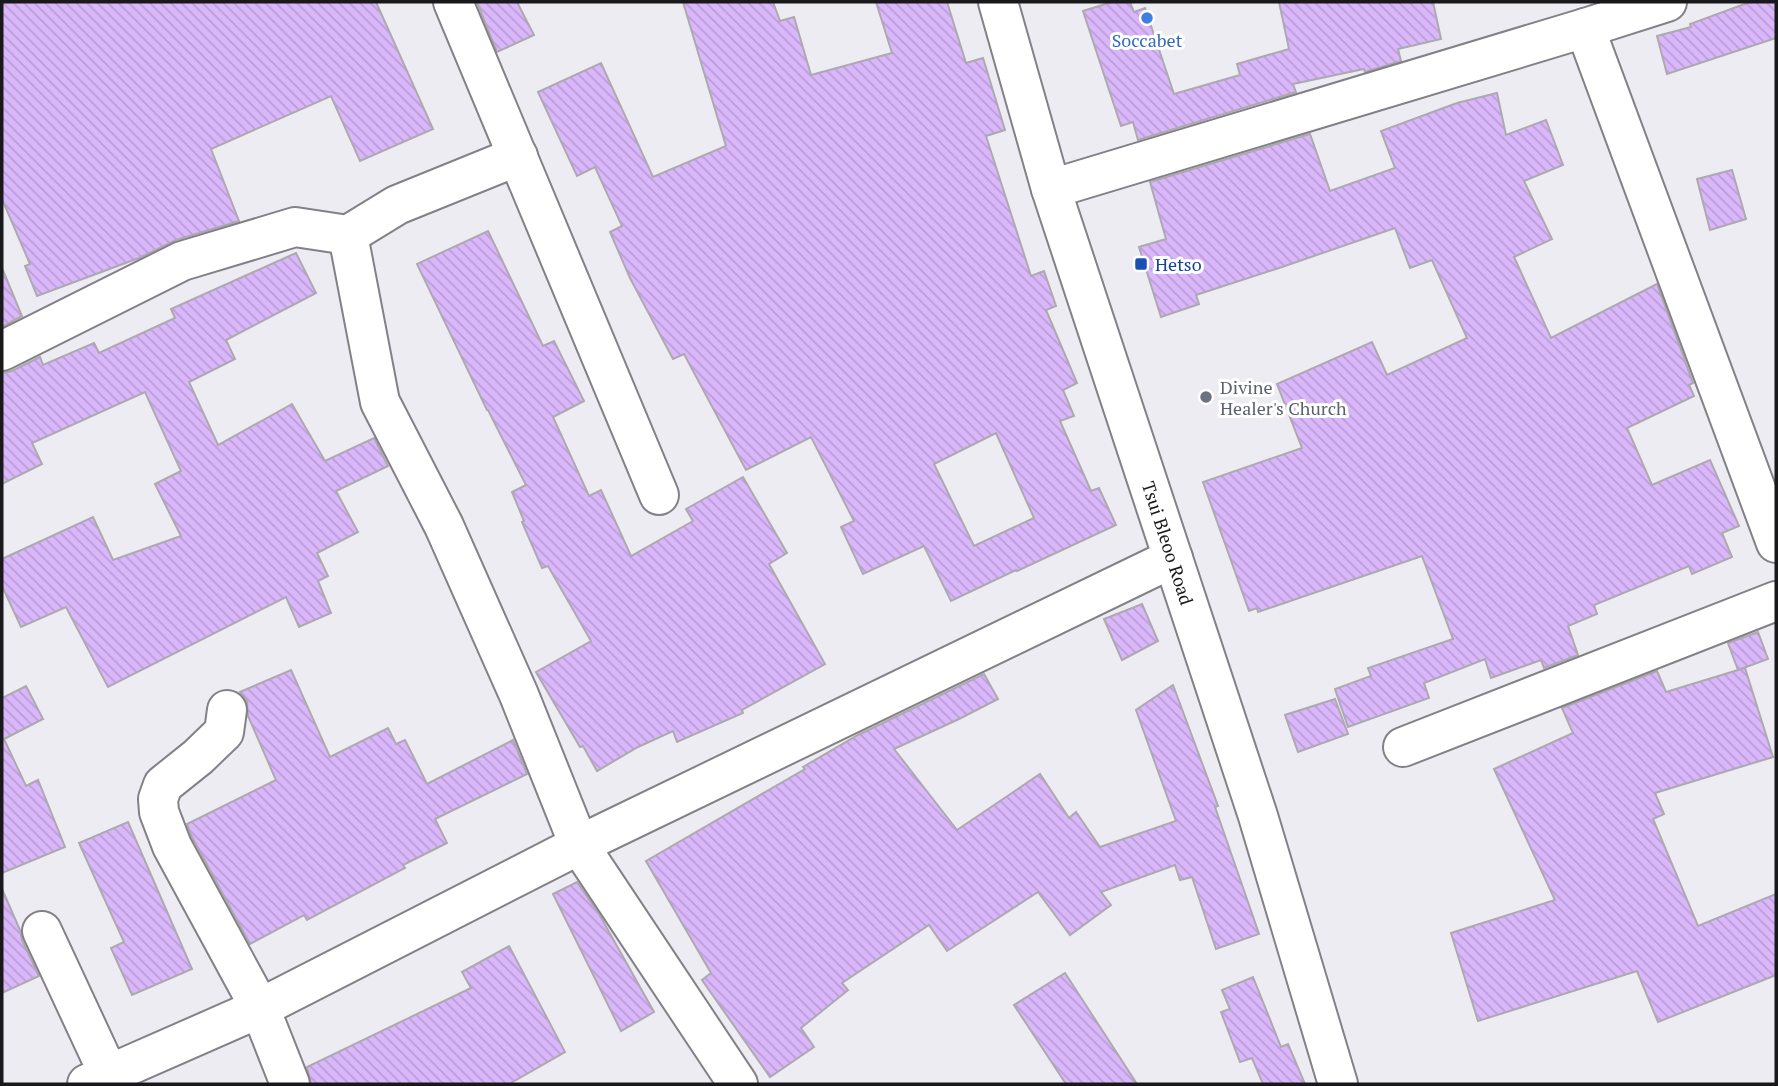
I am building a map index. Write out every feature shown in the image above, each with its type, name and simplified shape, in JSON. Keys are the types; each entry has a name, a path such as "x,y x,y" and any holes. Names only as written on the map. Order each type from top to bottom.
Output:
{"street":[{"path":"453,2 659,495"},
{"name":"Tsui Bleoo Road","path":"998,2 1051,189 1258,816 1338,1084"},
{"path":"1051,189 1606,16 1667,2"},
{"path":"1606,16 1776,543"},
{"path":"2,351 182,261 295,227 348,235 397,205 518,156"},
{"path":"348,235 380,402 444,526 519,695 579,845 738,1084"},
{"path":"42,931 98,1080 260,1008 579,845 1173,558"},
{"path":"1403,747 1776,601"},
{"path":"227,710 224,732 163,785 159,812 172,846 260,1008 290,1084"}],"building":[{"path":"2,2 376,2 433,129 360,161 331,96 211,149 239,221 176,240 139,258 37,296 25,266 30,264 2,199"},
{"path":"477,2 517,2 534,35 497,52"},
{"path":"683,2 773,2 780,21 794,17 811,75 892,53 876,2 947,2 966,63 983,58 1005,130 986,136 1031,276 1044,271 1056,306 1046,310 1077,383 1063,390 1074,416 1060,421 1091,491 1099,488 1116,525 951,601 924,546 863,574 841,527 854,521 811,437 746,470 684,354 673,359 630,278 610,232 622,226 595,167 577,176 538,92 601,63 653,177 726,146","holes":["996,433 1034,518 974,546 934,464"]},
{"path":"1112,2 1130,2 1134,12 1145,8 1174,94 1240,75 1237,64 1289,49 1279,2 1433,2 1441,39 1398,49 1401,61 1365,72 1364,69 1293,84 1296,92 1138,140 1133,122 1121,126 1083,11"},
{"path":"1750,2 1776,2 1776,38 1667,74 1657,36 1691,27 1690,24"},
{"path":"1497,93 1506,135 1546,120 1563,165 1524,181 1552,239 1514,257 1551,338 1657,284 1693,383 1689,385 1694,396 1627,428 1652,485 1710,460 1739,526 1722,533 1732,557 1692,574 1689,566 1594,605 1597,614 1568,626 1578,655 1544,668 1541,660 1491,678 1485,659 1424,683 1429,698 1348,727 1335,689 1371,676 1368,668 1453,639 1422,556 1258,612 1257,608 1249,611 1203,482 1302,448 1277,384 1372,342 1387,375 1467,338 1432,260 1410,268 1395,228 1196,295 1199,304 1161,317 1139,247 1166,239 1150,182 1310,134 1330,191 1395,168 1381,131 1457,103"},
{"path":"1732,170 1746,219 1710,230 1697,179"},
{"path":"488,231 543,346 554,341 584,401 553,417 589,496 601,490 631,556 693,521 686,509 743,477 787,553 769,564 825,664 742,710 743,713 677,742 673,731 638,747 597,771 536,672 591,641 548,566 542,568 512,492 526,485 417,264"},
{"path":"296,253 316,293 226,340 235,359 189,382 218,445 292,404 325,461 374,438 388,466 336,491 358,532 317,553 328,576 318,581 331,613 299,627 286,597 108,687 66,607 21,627 2,586 2,559 93,517 113,560 181,536 155,484 181,471 145,392 32,443 42,464 2,484 2,373 40,357 43,365 94,343 99,353 175,318 171,309"},
{"path":"2,268 22,316 2,327"},
{"path":"1142,604 1158,641 1122,660 1104,619"},
{"path":"1758,632 1768,659 1738,670 1728,643"},
{"path":"1745,668 1773,757 1655,793 1664,814 1653,819 1698,926 1776,894 1776,975 1658,1022 1637,971 1478,1021 1451,933 1555,900 1494,769 1573,733 1562,708 1657,671 1666,692"},
{"path":"291,670 330,757 388,728 396,744 405,740 427,784 513,740 527,774 435,819 447,843 307,920 304,915 250,944 187,824 276,780 248,716 247,701 240,692"},
{"path":"984,674 998,699 894,749 957,830 1040,774 1069,818 1076,812 1100,847 1176,821 1136,710 1173,685 1218,806 1215,807 1259,934 1216,949 1192,877 1180,880 1175,865 1101,892 1111,905 1070,935 1038,892 947,951 929,925 842,983 848,990 801,1028 814,1047 770,1077 702,980 711,973 646,861 805,769 803,767 858,735"},
{"path":"26,686 43,719 4,739 26,786 38,780 65,847 2,873 2,698"},
{"path":"1335,699 1348,734 1298,752 1285,715"},
{"path":"128,822 192,969 132,995 111,948 124,942 79,843"},
{"path":"577,882 599,914 654,1012 621,1031 553,894"},
{"path":"2,889 39,976 2,993"},
{"path":"509,946 565,1052 509,1084 311,1084 307,1067 471,988 462,972"},
{"path":"1065,973 1137,1084 1066,1084 1014,1005"},
{"path":"1253,977 1281,1047 1288,1044 1305,1084 1263,1084 1252,1058 1240,1062 1221,1012 1230,1009 1222,990"}],"place":[{"name":"Soccabet","path":"1147,18"},
{"name":"Hetso","path":"1141,264"},
{"name":"Divine Healer's Church","path":"1206,397"}]}
